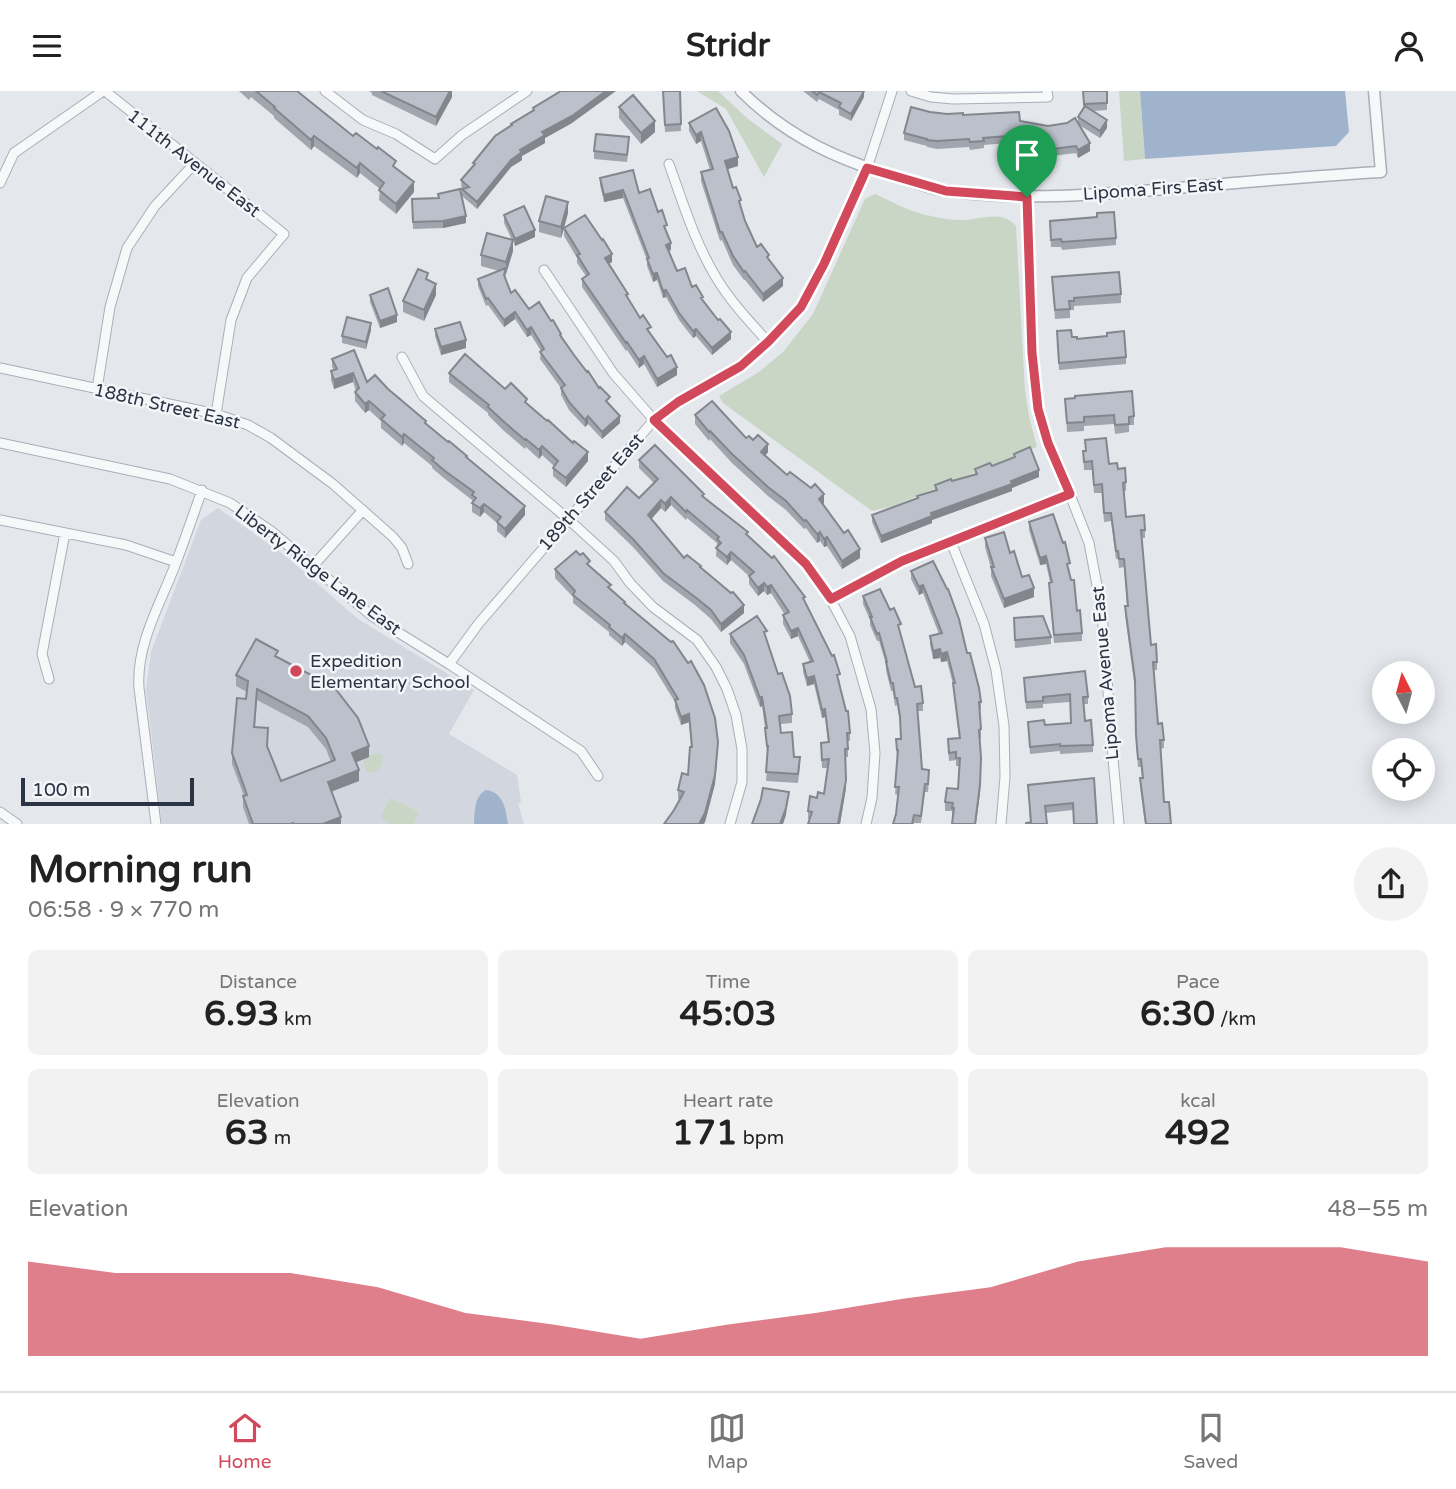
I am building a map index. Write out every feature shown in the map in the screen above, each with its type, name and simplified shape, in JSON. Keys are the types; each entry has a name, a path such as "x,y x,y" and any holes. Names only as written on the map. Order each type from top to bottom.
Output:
{"street":[{"name":"111th Avenue East","path":"104,91 284,234 247,278 231,320 216,415"},
{"path":"0,183 14,153 104,91"},
{"path":"325,91 363,120 396,134 435,159 463,135 527,91"},
{"name":"Lipoma Firs East","path":"741,91 780,124 826,152 867,168 946,191 1027,197 1117,193 1381,172 1374,91"},
{"name":"189th Street East","path":"449,664 479,623 654,420 678,402 741,366 801,307 824,264 867,168 892,91"},
{"path":"911,91 931,97 953,99 1047,94"},
{"path":"97,389 110,307 127,248 155,206 195,163"},
{"path":"669,164 699,246 717,279 738,309 768,342"},
{"name":"Lipoma Avenue East","path":"1027,197 1032,353 1038,409 1048,443 1089,543 1102,612 1119,824"},
{"path":"544,270 613,373 654,420 806,564 831,599 850,636 871,709 875,753 872,798 866,824"},
{"path":"402,356 423,396 614,561 653,607 697,640 716,667 736,715 742,749 742,782 730,824"},
{"name":"188th Street East","path":"0,367 216,415 248,425 271,438 363,510 393,537 402,548 408,564"},
{"name":"Liberty Ridge Lane East","path":"0,443 170,478 230,503 271,531 372,616 581,751 598,775"},
{"path":"156,824 139,688 139,667 142,647 202,490"},
{"path":"831,599 902,561 1070,494"},
{"path":"313,566 363,510"},
{"path":"0,520 126,545 176,562"},
{"path":"49,679 42,654 65,533"},
{"path":"951,542 984,624 996,670 1004,726 1005,764 1001,824"},
{"path":"0,812 17,824"}],"shaded area":[{"name":"Expedition Elementary School","path":"218,508 287,557 358,619 474,690 449,734 517,775 521,802 518,804 524,824 162,824 146,690 151,652 201,520"}],"green space":[{"path":"697,91 718,91 747,118 782,144 764,177 726,109"},
{"path":"1119,91 1140,91 1145,159 1124,161"},
{"path":"875,194 926,215 959,220 996,216 1016,226 1025,391 1037,447 893,506 872,511 723,403 719,396 759,372 783,352 813,314 865,199"},
{"path":"377,753 383,755 381,766 374,772 367,772 363,761"},
{"path":"390,798 419,812 414,824 388,824 381,817"}],"water":[{"path":"1140,91 1345,91 1349,132 1336,146 1145,159"},
{"path":"486,790 492,791 500,798 505,807 508,824 474,824 477,800"}],"building":[{"path":"256,91 297,91 353,136 356,133 396,161 393,166 414,182 396,204 379,190 384,183 360,163 357,168 314,136 311,140"},
{"path":"381,91 450,91 436,117"},
{"path":"561,91 606,91 572,116 542,132 545,135 520,150 522,152 511,160 477,202 462,189 469,187 461,180 495,136"},
{"path":"663,91 680,91 681,124 665,125"},
{"path":"812,91 864,91 851,114 839,107 841,103"},
{"path":"1083,91 1107,91 1107,103 1084,104"},
{"path":"633,95 655,121 641,133 619,107"},
{"path":"1085,106 1107,120 1100,131 1078,117"},
{"path":"911,107 963,115 1019,112 1020,121 1048,126 1067,123 1075,118 1090,143 1078,150 1076,146 1036,151 1024,149 1026,136 983,138 984,141 970,142 969,139 927,140 904,133"},
{"path":"716,108 729,131 738,157 725,161 733,188 736,187 741,200 739,201 745,221 757,247 761,244 783,278 763,294 744,272 720,232 701,172 713,169 701,132 696,135 689,123"},
{"path":"596,134 629,137 627,155 594,151"},
{"path":"633,170 639,193 650,189 658,212 662,210 667,225 664,226 671,243 666,245 677,271 685,268 692,287 696,285 703,297 701,298 731,332 712,348 696,329 693,331 666,290 663,291 657,273 653,274 623,190 604,195 600,178"},
{"path":"460,189 466,216 443,221 413,222 412,199 439,198 438,194"},
{"path":"546,196 568,202 561,227 539,221"},
{"path":"524,206 535,230 515,239 504,215"},
{"path":"1114,212 1116,238 1062,242 1061,239 1051,240 1050,221 1097,217 1097,213"},
{"path":"585,215 612,254 605,258 628,294 626,295 640,318 643,315 651,327 647,329 667,357 671,355 677,367 657,379 644,356 639,360 582,279 589,274 564,228"},
{"path":"487,233 513,240 506,262 481,255"},
{"path":"506,268 504,275 511,293 515,290 529,309 539,302 574,355 599,388 610,397 606,401 620,416 602,432 588,416 585,420 569,402 561,388 565,385 540,352 544,349 531,327 527,330 515,312 504,320 488,298 486,299 478,279"},
{"path":"418,269 428,273 426,279 436,284 424,310 403,301"},
{"path":"1119,272 1121,294 1074,298 1074,301 1069,301 1070,309 1055,310 1052,277"},
{"path":"388,288 397,315 380,321 370,295"},
{"path":"347,317 371,323 366,342 342,336"},
{"path":"460,322 466,340 441,347 435,329"},
{"path":"1071,330 1072,337 1077,339 1124,331 1126,357 1059,363 1057,331"},
{"path":"354,350 367,382 375,375 426,421 425,423 525,506 505,529 497,522 501,517 484,504 480,508 472,503 476,498 472,495 474,492 445,471 432,460 434,458 404,434 402,437 381,419 385,415 369,401 365,404 355,392 359,388 353,373 334,380 331,371 337,369 332,359"},
{"path":"465,354 505,389 511,383 527,399 525,402 573,443 574,441 588,452 566,478 553,468 558,461 542,446 539,450 525,440 488,407 489,405 449,373"},
{"path":"1132,391 1134,416 1129,417 1129,424 1115,425 1114,415 1084,417 1084,422 1067,423 1065,399"},
{"path":"712,401 746,438 749,436 753,440 758,435 768,444 761,452 787,475 790,472 811,488 815,484 824,494 819,499 844,533 848,530 860,549 842,561 827,537 824,539 820,532 817,534 786,501 709,432 695,415"},
{"path":"1106,438 1109,464 1117,463 1118,469 1125,468 1126,482 1123,483 1126,517 1144,515 1145,530 1141,530 1151,645 1156,644 1157,662 1153,662 1158,724 1162,723 1164,740 1160,740 1164,802 1169,802 1171,824 1146,824 1140,778 1143,778 1141,759 1138,759 1136,735 1135,680 1125,606 1128,606 1124,559 1119,559 1116,551 1111,513 1104,513 1102,484 1094,485 1092,461 1084,462 1085,440"},
{"path":"655,445 704,494 702,496 748,532 746,534 772,558 774,556 805,597 803,598 832,656 834,655 848,711 850,733 847,733 846,780 838,824 808,824 812,812 808,811 810,796 817,798 818,792 824,794 829,759 822,760 821,743 829,742 825,709 822,710 814,676 807,678 803,664 813,661 798,628 791,631 783,615 789,612 771,585 767,587 764,583 758,588 749,576 754,572 731,552 727,557 716,548 721,543 717,539 719,537 671,497 665,504 661,500 648,515 684,558 687,555 733,592 744,605 721,624 711,610 663,573 605,512 627,487 639,498 658,479 639,460"},
{"path":"1030,447 1039,470 1011,481 1012,484 931,513 932,516 881,536 872,515 937,490 935,485 977,474 975,469 1015,457 1014,454"},
{"path":"1053,514 1063,543 1065,542 1070,563 1067,564 1071,580 1074,580 1077,611 1080,610 1082,633 1054,635 1049,583 1052,582 1046,556 1040,558 1029,522"},
{"path":"1004,532 1010,553 1014,551 1022,577 1029,575 1034,588 1004,599 991,567 994,567 985,538"},
{"path":"576,551 580,555 583,553 590,561 587,564 611,585 608,587 624,603 673,641 688,663 691,661 704,685 715,718 718,742 715,775 705,813 699,824 664,824 684,792 678,790 682,773 688,775 692,747 689,714 681,717 675,700 678,699 654,659 625,634 622,638 573,595 575,591 555,569"},
{"path":"933,561 948,589 959,619 979,688 981,758 975,824 952,824 953,803 945,802 947,788 958,789 960,758 956,758 956,752 949,753 948,739 960,738 955,683 947,652 941,654 940,649 933,651 930,636 942,633 923,585 919,587 911,571"},
{"path":"880,589 890,610 894,608 901,624 898,625 915,687 921,686 923,703 917,704 922,769 929,770 921,816 914,815 912,824 893,824 899,787 895,787 898,750 896,739 901,739 900,716 879,633 877,634 863,596"},
{"path":"757,616 767,631 764,632 778,674 782,673 790,696 792,714 779,716 781,733 792,732 794,757 800,757 798,774 766,772 768,746 762,697 760,698 744,655 730,634"},
{"path":"1043,616 1051,637 1015,640 1014,618"},
{"path":"256,639 278,651 275,656 334,687 358,718 369,746 352,753 359,770 328,782 341,817 323,824 253,824 243,796 247,795 232,753 237,698 246,699 248,681 236,675","holes":["257,689 308,716 326,738 335,760 281,781 267,746 268,728 254,727"]},
{"path":"1085,671 1088,697 1083,697 1085,721 1091,720 1093,745 1030,747 1028,722 1044,720 1045,725 1071,723 1070,694 1026,702 1024,678"},
{"path":"1094,778 1097,824 1074,824 1073,803 1045,806 1047,824 1026,824 1031,822 1028,785"},
{"path":"763,788 789,792 780,824 752,824"}],"place":[{"name":"Expedition Elementary School","path":"296,671"}],"route":[{"path":"867,168 946,191 1027,197 1032,353 1038,409 1048,443 1070,494 902,561 831,599 806,564 654,420 678,402 741,366 801,307 824,264 867,168"}]}
